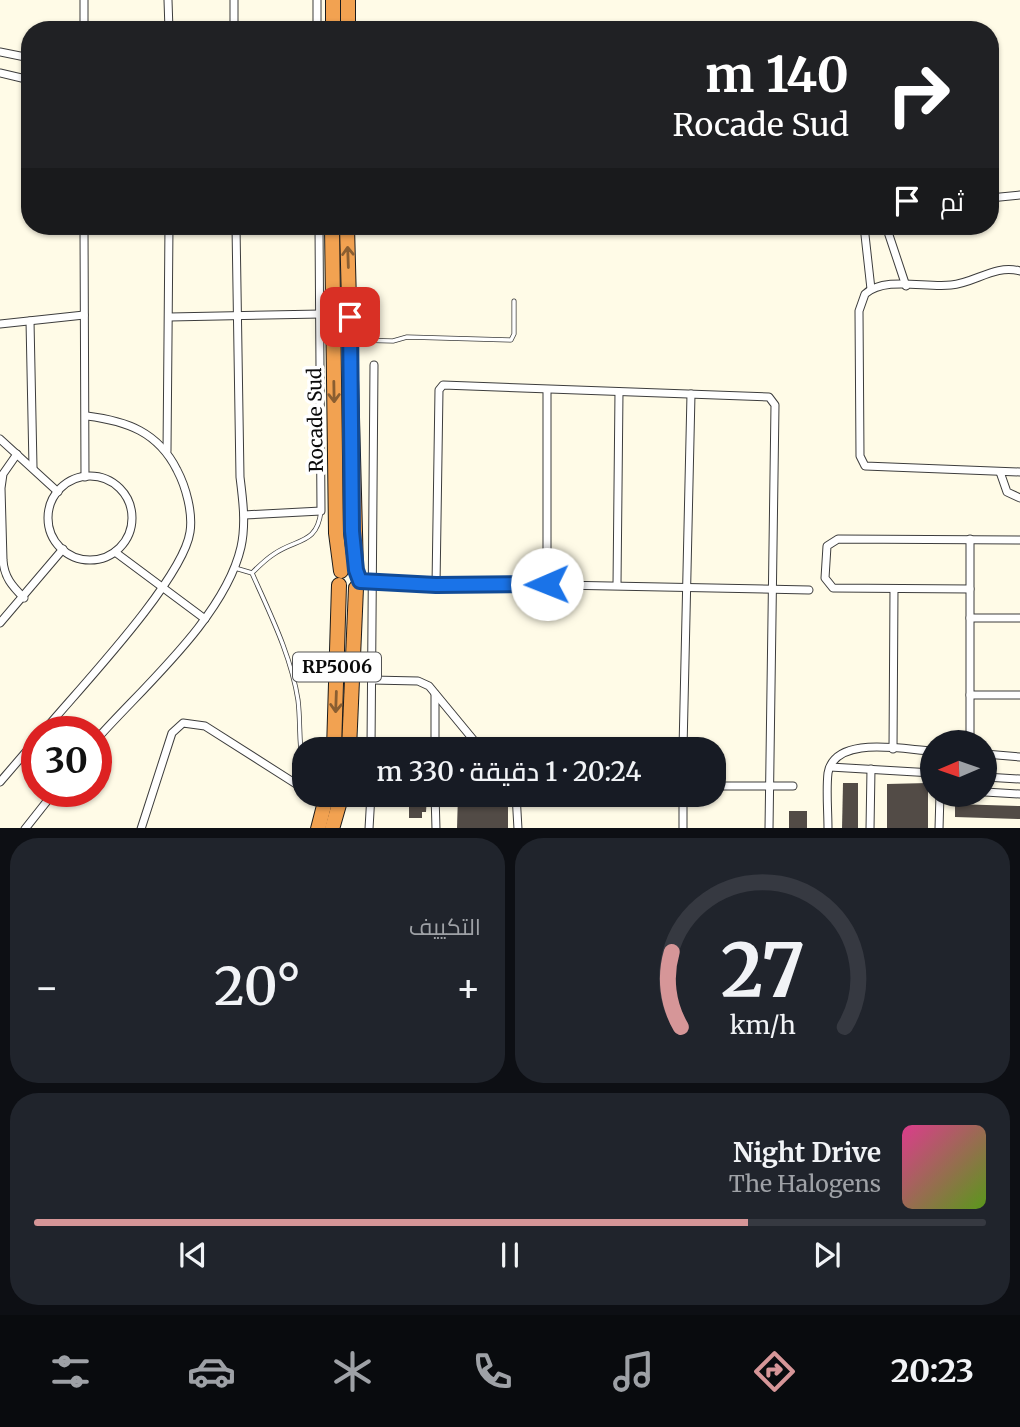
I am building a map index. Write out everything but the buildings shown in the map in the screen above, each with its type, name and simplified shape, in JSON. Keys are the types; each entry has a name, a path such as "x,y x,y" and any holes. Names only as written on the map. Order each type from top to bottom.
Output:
{"highway":[{"path":"333,0 333,21"},
{"path":"348,0 348,21"},
{"name":"Rocade Sud","path":"332,235 335,533 354,579 335,737"},
{"name":"Rocade Sud","path":"347,235 354,579 349,737"},
{"path":"318,828 321,807"},
{"path":"332,828 338,807"}],"street":[{"path":"84,0 84,21"},
{"path":"168,0 169,21"},
{"path":"234,0 234,21"},
{"path":"317,0 317,21"},
{"path":"0,52 21,56"},
{"path":"0,74 21,78"},
{"path":"999,197 1020,195"},
{"path":"84,235 87,416 85,477"},
{"path":"167,451 169,235"},
{"path":"112,722 205,619 224,593 235,568 244,515 240,477 236,235"},
{"path":"244,515 321,511 320,235"},
{"path":"865,235 871,289"},
{"path":"889,235 906,286"},
{"path":"1020,271 1006,268 951,285 871,289 865,294 859,311 862,463 871,468 1020,472"},
{"path":"170,317 237,318 321,314"},
{"path":"0,324 85,316"},
{"path":"30,321 33,467"},
{"path":"371,737 372,680 354,579 374,365"},
{"path":"436,585 439,390 449,384 769,397 775,405 770,588 769,828"},
{"path":"547,390 547,584"},
{"path":"617,585 619,392"},
{"path":"683,737 691,394"},
{"path":"56,716 163,587 184,553 190,530 183,480 167,451 144,433 118,420 87,416"},
{"path":"0,439 58,492"},
{"path":"17,454 3,474 1,488 3,560 4,571 11,585 24,597"},
{"path":"1000,472 1007,492 1020,498"},
{"path":"85,477 99,477 113,483 123,492 130,505 131,528 115,552 86,560 63,550 54,538 49,524 51,505 58,492 72,480 85,477"},
{"path":"970,589 830,587 825,578 830,542 838,538 1020,540"},
{"path":"970,539 970,730"},
{"path":"0,623 63,550"},
{"path":"115,552 205,619"},
{"path":"354,579 436,585 547,584 809,590"},
{"path":"893,749 894,589"},
{"path":"970,618 1020,618"},
{"path":"372,680 422,682 435,692 471,737"},
{"path":"435,692 435,737"},
{"path":"970,695 1020,695"},
{"path":"141,828 172,733 183,723 205,726 292,781"},
{"path":"828,828 832,760 846,750 859,747 920,750"},
{"path":"998,755 1020,757"},
{"path":"0,782 21,757"},
{"path":"830,767 920,773"},
{"path":"870,828 871,769"},
{"path":"998,778 1020,779"},
{"path":"726,786 793,786"},
{"path":"998,793 1020,794"},
{"path":"25,828 42,807"},
{"path":"369,828 370,807"},
{"path":"435,807 436,828"},
{"path":"517,807 518,828"},
{"path":"683,807 683,828"},
{"path":"939,828 940,807"}],"lane":[{"path":"351,340 393,341 407,337 511,340 514,334 514,302"},
{"path":"252,573 275,553 312,536 320,523 321,511"},
{"path":"235,568 252,573 285,648 298,701 298,737"}],"route":[{"path":"350,317 352,531 356,570 360,581 436,585 547,584"}]}
